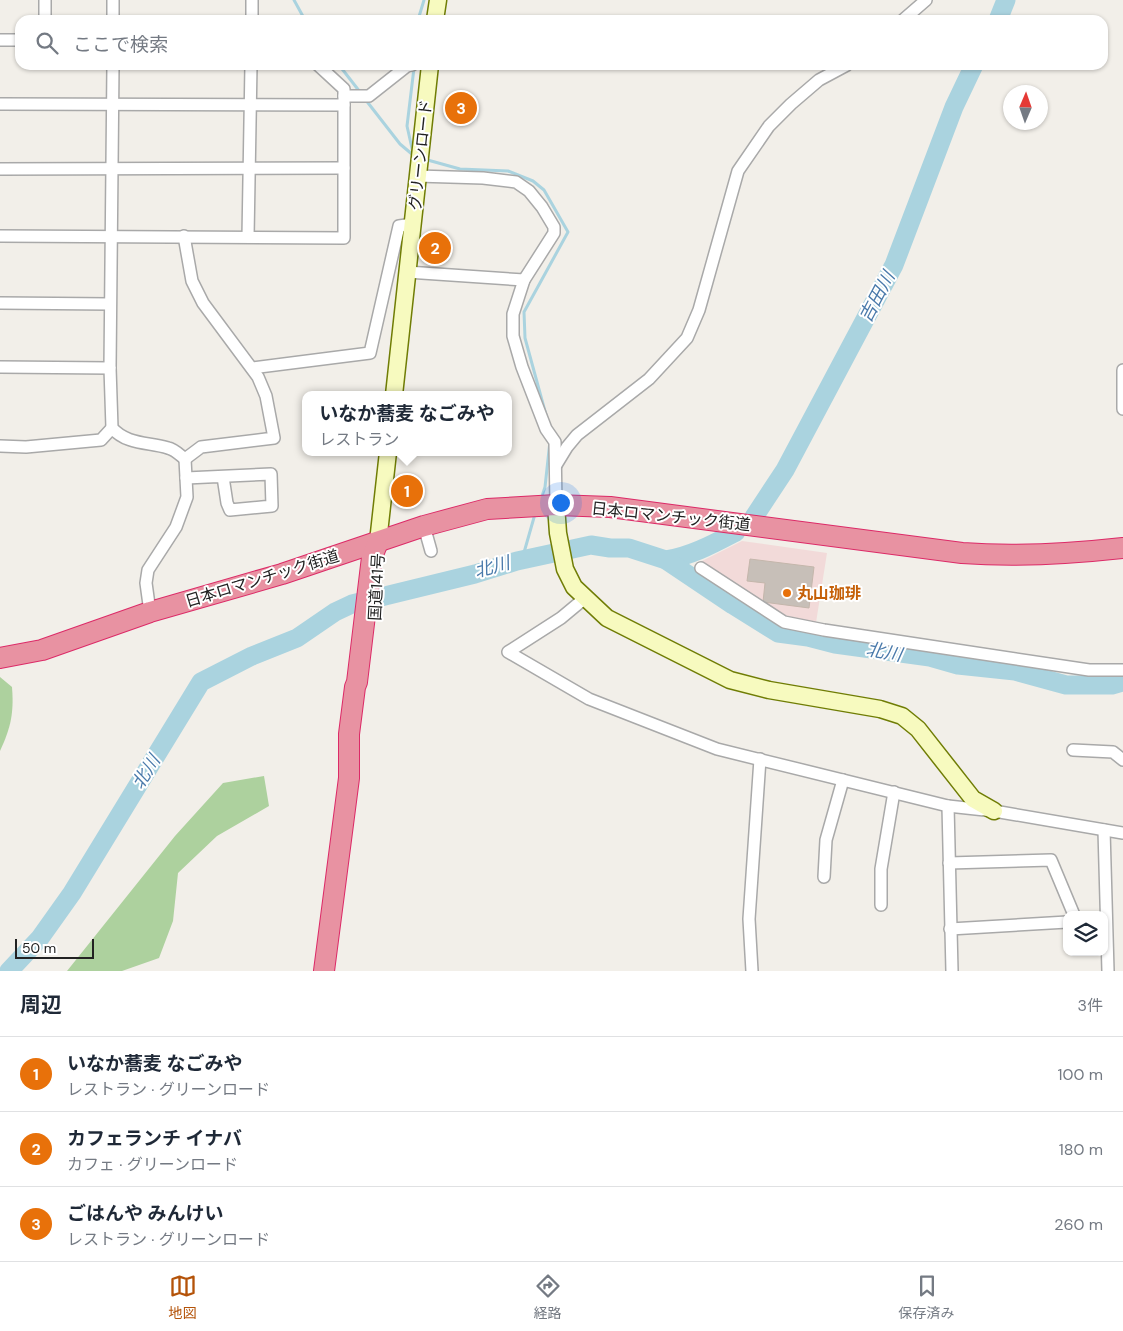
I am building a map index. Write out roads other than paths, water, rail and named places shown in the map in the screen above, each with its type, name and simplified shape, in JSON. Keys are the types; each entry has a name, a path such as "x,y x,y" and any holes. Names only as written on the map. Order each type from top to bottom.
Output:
{"highway":[{"name":"日本ロマンチック街道","path":"0,658 42,650 150,612 282,574 424,526 487,509 556,505 610,506 962,553 1001,556 1123,548"},
{"name":"国道141号","path":"324,971 348,778 349,734 371,608 374,577 372,556 378,542"}],"street":[{"path":"45,0 45,15"},
{"path":"113,0 113,15"},
{"path":"252,0 252,15"},
{"path":"436,15 438,0"},
{"path":"909,15 926,0"},
{"path":"0,40 15,40"},
{"path":"113,70 110,304 112,428 118,435 142,444 170,448 185,459"},
{"path":"248,237 251,70"},
{"path":"0,236 344,238 344,89 323,70"},
{"path":"0,104 250,105 344,101 368,96 402,70"},
{"name":"グリーンロード","path":"394,391 429,70"},
{"path":"556,465 567,447 577,436 649,379 687,338 700,310 738,171 769,126 791,104 820,80 838,70"},
{"path":"0,170 344,168"},
{"path":"418,176 483,178 516,182 529,191 542,207 554,227 554,233 524,280 513,314 513,336 522,367 546,429 555,442 558,533 565,569 574,587 606,618 730,680 768,690 880,709 902,716 918,729 973,799 994,811"},
{"path":"252,368 370,353 399,226 412,224"},
{"path":"184,236 192,281 203,303 258,376 266,396 274,438 201,447 185,459"},
{"path":"407,272 524,280"},
{"path":"0,303 110,304"},
{"path":"0,367 110,368"},
{"path":"1123,370 1123,409"},
{"path":"0,446 26,447 101,440 112,428"},
{"path":"378,542 388,456"},
{"path":"150,612 146,584 148,570 176,527 187,497 185,459"},
{"path":"186,478 223,476 271,474 272,506 230,510 227,503 223,476"},
{"path":"424,526 431,551"},
{"path":"701,568 784,622 824,630 1080,669 1123,670"},
{"path":"585,598 561,618 508,652 589,699 717,749 948,806 994,811 1123,833"},
{"path":"1074,750 1113,752 1123,760"},
{"path":"752,971 749,919 760,759"},
{"path":"824,877 826,840 843,780"},
{"path":"880,905 881,869 894,792"},
{"path":"948,806 952,971"},
{"path":"1104,830 1106,911"},
{"path":"949,863 1051,860 1072,911"},
{"path":"950,929 1063,922"},
{"path":"1107,956 1108,971"}],"waterway":[{"path":"294,0 302,15"},
{"path":"420,15 424,0"},
{"name":"吉田川","path":"1000,15 1006,0"},
{"path":"343,70 360,92"},
{"path":"413,153 407,126 414,70"},
{"name":"吉田川","path":"754,517 785,470 894,265 954,107 972,70"},
{"path":"365,99 400,144 413,155"},
{"path":"424,159 460,169 508,171 533,181 544,190 568,232 524,312 525,338 546,415"},
{"path":"541,499 545,487 550,441"},
{"path":"517,561 523,556 535,514"},
{"name":"吉田川","path":"666,560 693,553 736,532"},
{"name":"北川","path":"9,971 40,938 72,893 201,682 252,656 297,638 335,612 352,604 475,574 517,561 591,545 629,548 666,560 778,633 808,637 835,644 930,657 958,665 1015,671 1066,685 1112,685 1123,682"}],"place":[{"name":"ごはんや みんけい","path":"461,108"},
{"name":"カフェランチ イナバ","path":"435,248"},
{"name":"いなか蕎麦 なごみや","path":"407,491"},
{"name":"丸山珈琲","path":"787,593"}]}
